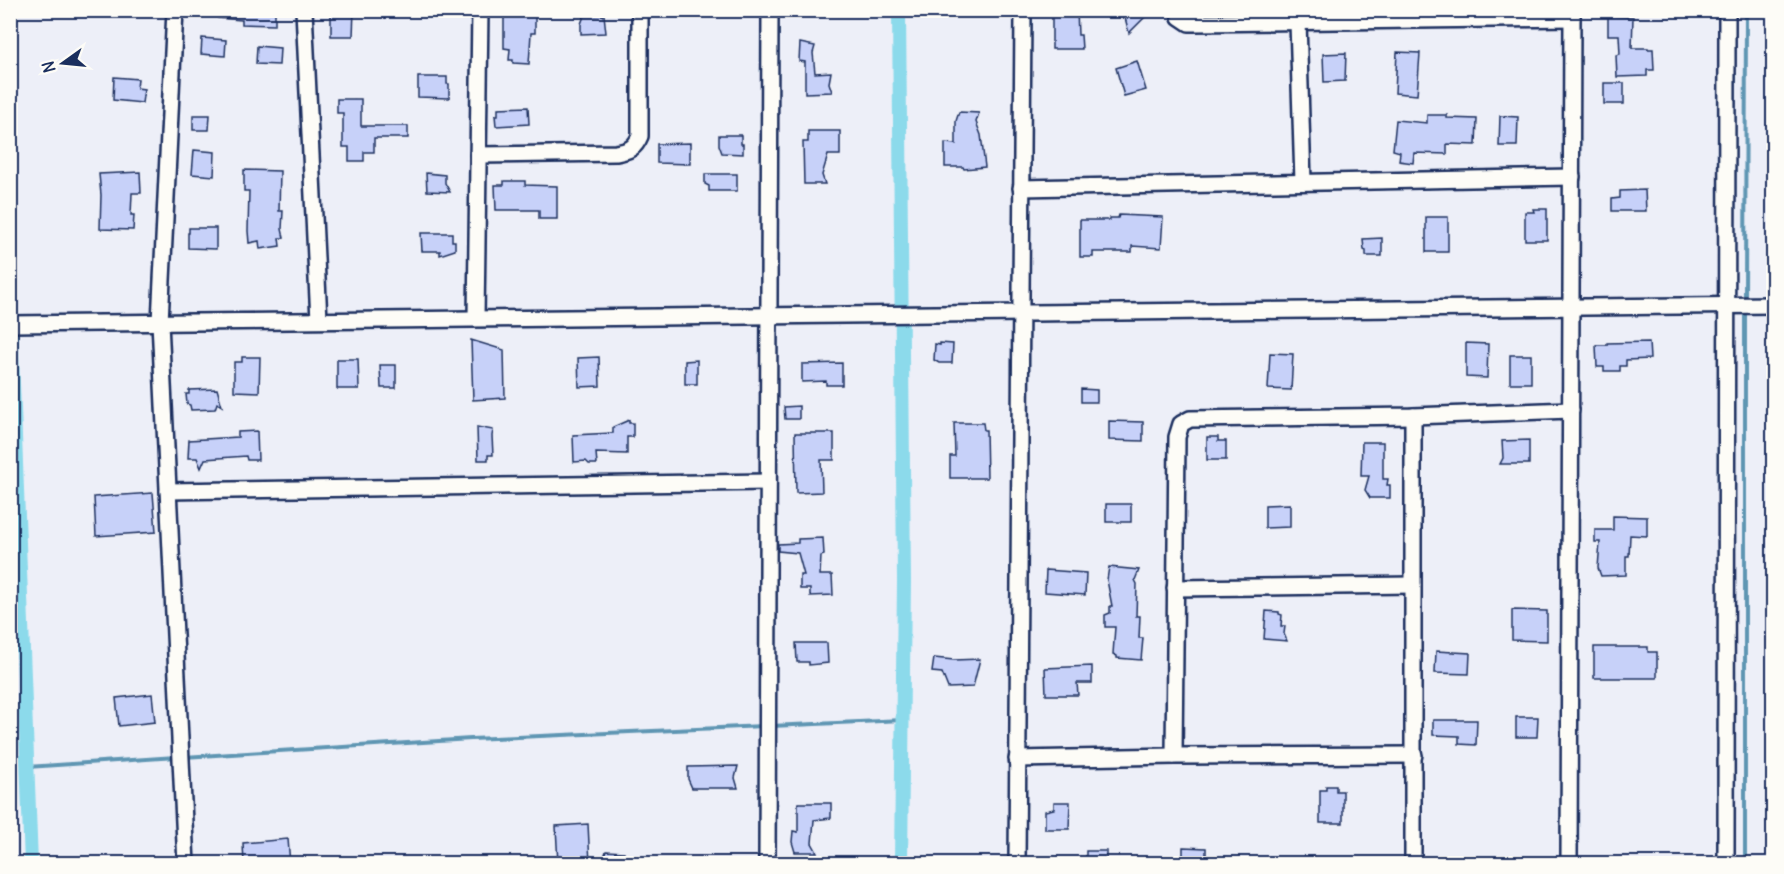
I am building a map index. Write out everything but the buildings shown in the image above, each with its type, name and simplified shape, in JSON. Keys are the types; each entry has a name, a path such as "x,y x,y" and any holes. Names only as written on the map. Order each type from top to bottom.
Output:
{"street":[{"path":"175,10 160,322 186,864"},
{"path":"304,10 319,320"},
{"path":"476,318 480,10"},
{"path":"478,155 616,153 631,149 636,145 640,136 640,10"},
{"path":"767,864 770,10"},
{"path":"1017,864 1023,10"},
{"path":"1180,10 1180,17 1189,23 1298,22 1417,15 1572,14 1569,864"},
{"path":"1726,864 1727,10"},
{"path":"1298,22 1303,182"},
{"path":"1021,188 1572,177"},
{"path":"10,324 1773,305"},
{"path":"1174,756 1177,437 1181,424 1190,419 1413,416 1571,410"},
{"path":"1413,416 1413,864"},
{"path":"168,491 768,482"},
{"path":"1175,588 1413,585"},
{"path":"1017,759 1414,755"}],"waterway":[{"path":"899,10 904,581 901,864"},
{"path":"1745,301 1746,10"},
{"path":"10,302 31,864"},
{"path":"1745,308 1745,864"},
{"path":"771,726 903,720"},
{"path":"184,757 471,739 764,726"},
{"path":"27,767 176,757"}]}
